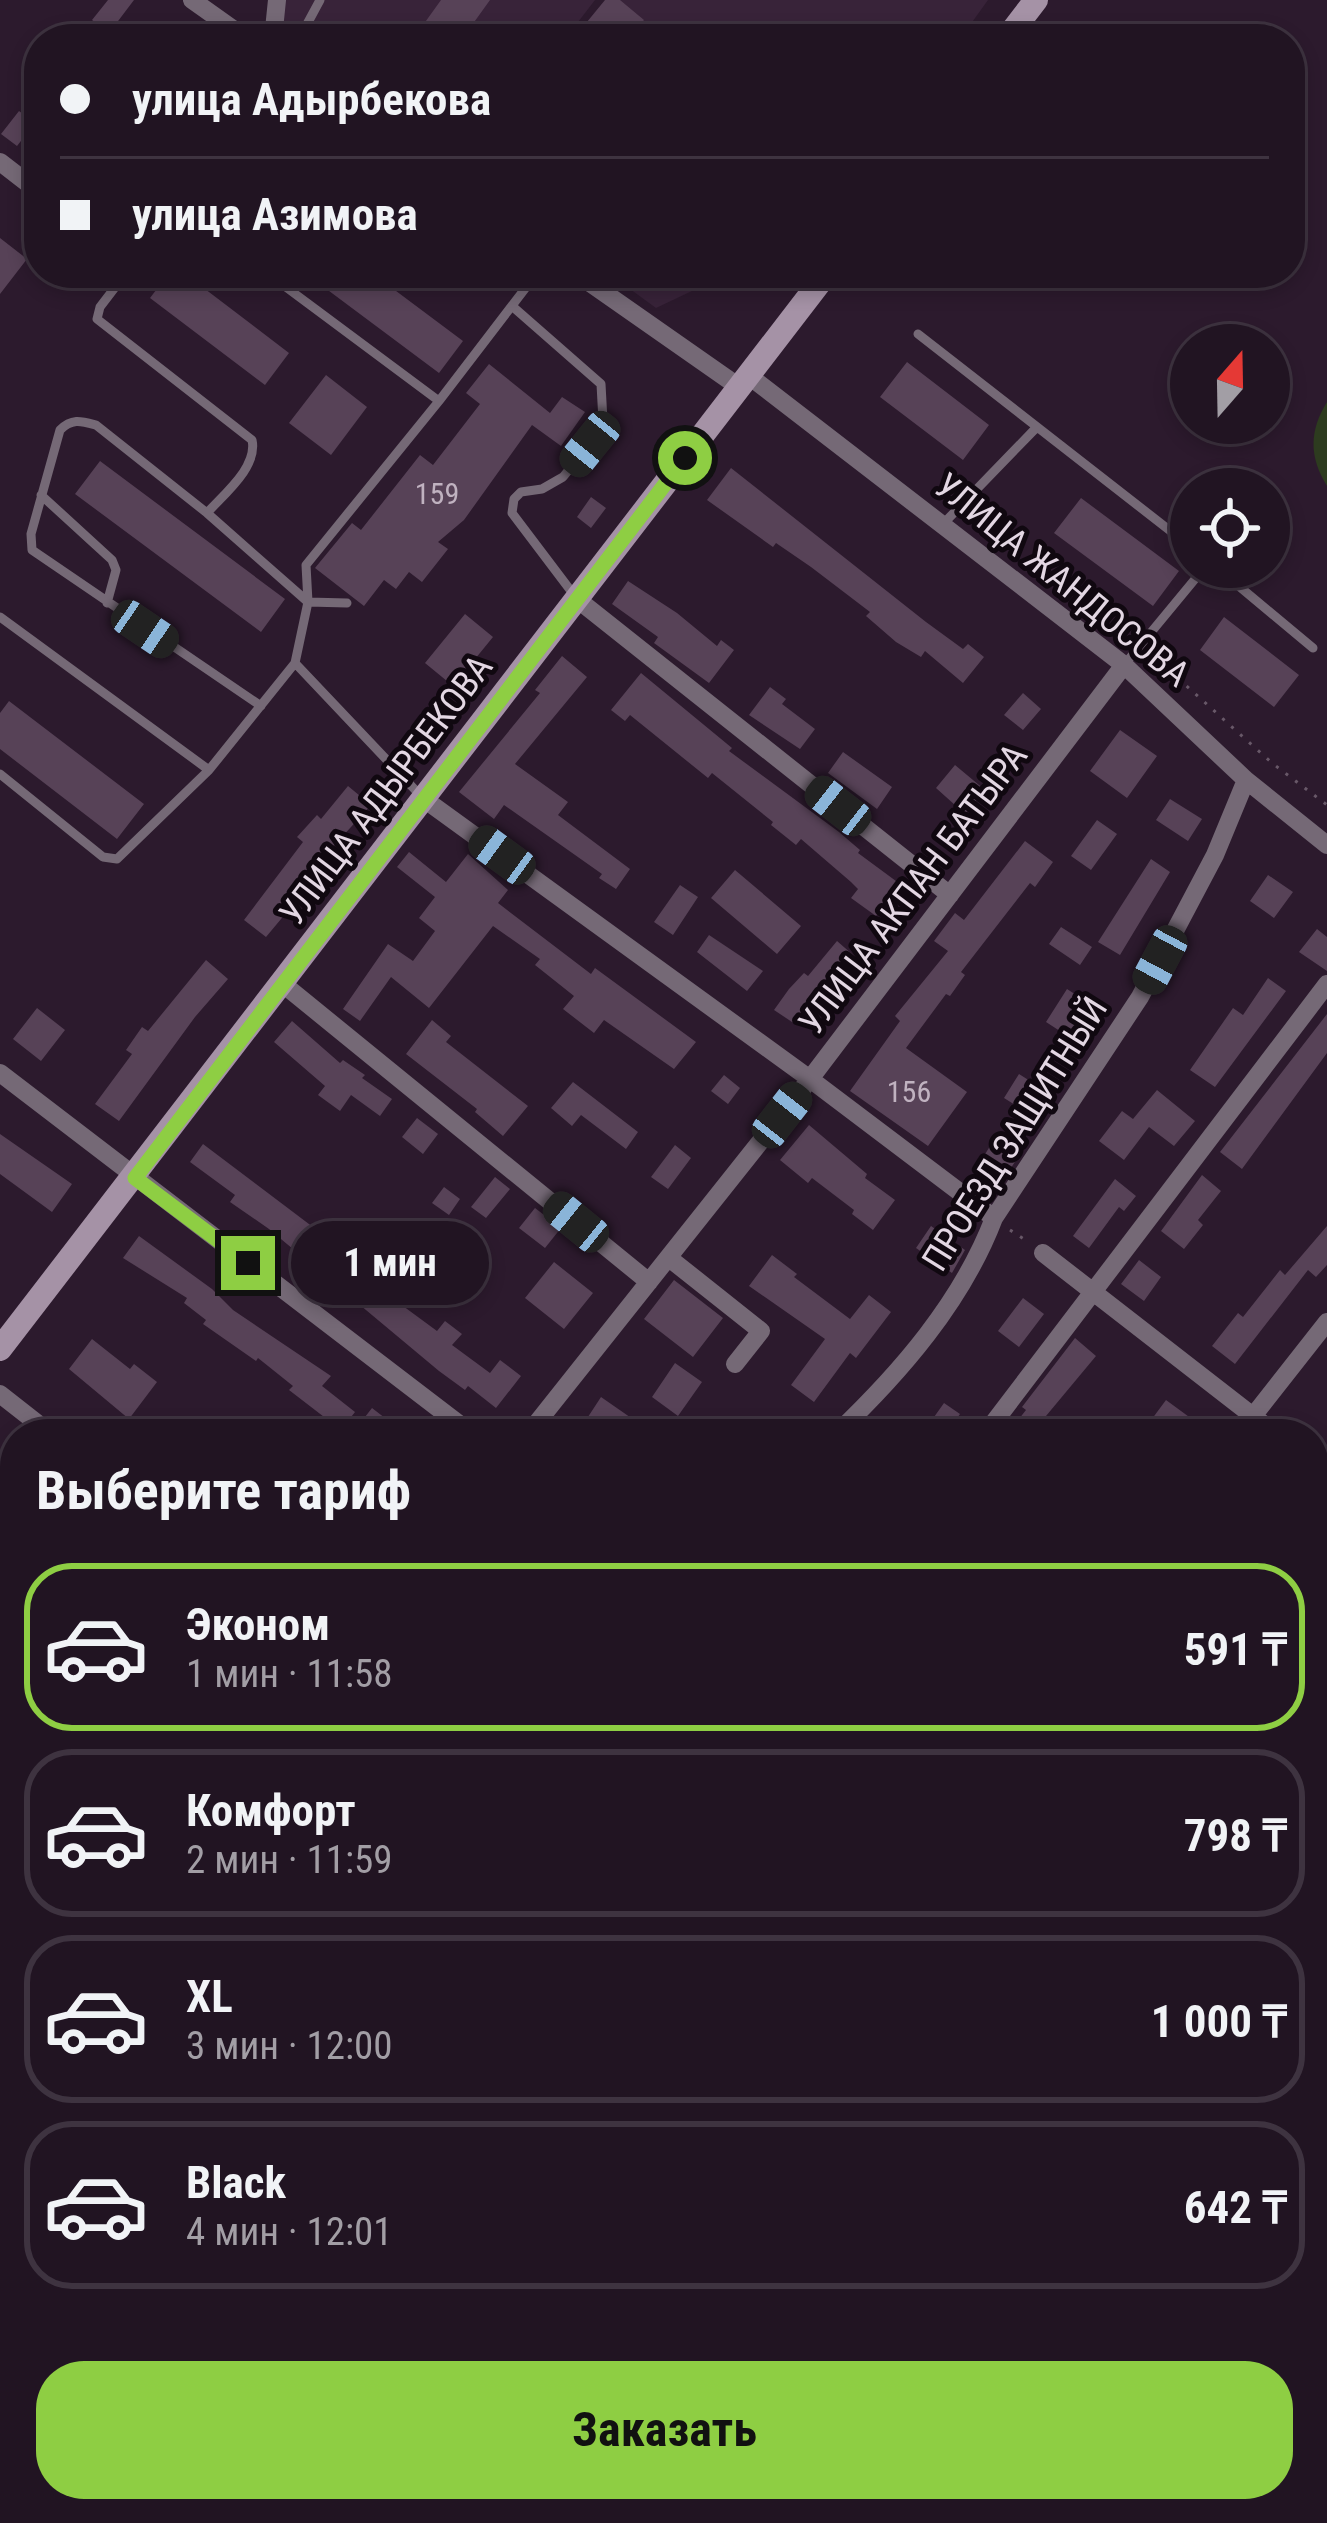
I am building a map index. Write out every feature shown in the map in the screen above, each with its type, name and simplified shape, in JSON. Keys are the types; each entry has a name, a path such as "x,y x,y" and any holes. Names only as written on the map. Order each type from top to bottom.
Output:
{"main road":[{"path":"1018,24 1036,0"},
{"name":"УЛИЦА АДЫРБЕКОВА","path":"0,1349 815,288"}],"street":[{"path":"192,0 226,24"},
{"path":"0,162 24,180"},
{"name":"УЛИЦА ЖАНДОСОВА","path":"599,288 744,381 944,524 1124,665 1246,780 1327,845"},
{"path":"577,599 950,895"},
{"name":"УЛИЦА АКПАН БАТЫРА","path":"540,1419 810,1079 1124,665"},
{"name":"ПРОЕЗД ЗАЩИТНЫЙ","path":"852,1419 887,1386 979,1259 1140,997 1214,855 1246,780"},
{"path":"424,799 1000,1223"},
{"path":"283,984 649,1282"},
{"path":"997,1419 1327,984"},
{"path":"0,1073 452,1419"},
{"path":"1034,1246 1256,1419"},
{"path":"669,1258 761,1330 736,1364"},
{"path":"1250,1419 1327,1322"},
{"path":"0,1394 32,1419"}],"lane":[{"path":"115,288 100,307 97,320 252,440 255,452 249,465 207,513"},
{"path":"288,288 439,401"},
{"path":"0,774 104,857 116,859 209,770 296,663 308,602 306,565 526,288"},
{"path":"512,305 601,384 603,421 590,444 562,477 542,489 521,491 512,513 577,599"},
{"path":"918,334 1170,532"},
{"path":"261,706 32,550 31,534 60,430 79,420 96,425 308,602 347,603"},
{"path":"944,524 1036,428"},
{"path":"41,495 112,560 116,570 107,603"},
{"path":"1124,665 1188,588"},
{"path":"1241,588 1313,648"},
{"path":"0,617 209,770"},
{"path":"296,663 424,799"}],"path":[{"path":"1141,645 1327,806"},
{"path":"1000,1223 1034,1246"}],"shaded area":[{"path":"281,0 595,0 577,24 277,24"},
{"path":"608,0 988,0 971,24 590,24"},
{"path":"629,288 698,288 656,308"}],"green space":[{"path":"1327,402 1327,486 1314,444"}],"building":[{"path":"108,0 134,0 116,24 92,20"},
{"path":"441,0 490,0 473,24 424,24"},
{"path":"605,0 620,0 644,20 641,24 585,24"},
{"path":"19,111 24,115 24,137 17,146 1,134"},
{"path":"0,238 24,257 24,263 0,294"},
{"path":"158,288 204,288 289,353 265,385 150,298"},
{"path":"325,288 392,288 463,341 439,373"},
{"path":"907,362 989,425 963,460 880,397"},
{"path":"489,364 550,413 562,397 585,412 561,446 532,425 464,520 438,542 448,549 422,582 409,572 396,589 384,580 364,606 315,568 352,523 361,530 420,455 433,465 480,404 466,393"},
{"path":"326,375 367,407 331,455 289,423"},
{"path":"100,461 285,599 261,632 75,494"},
{"path":"731,468 926,622 963,649 968,644 984,657 963,683 925,651 921,657 896,642 866,616 870,612 811,567 776,543 773,547 707,500"},
{"path":"591,497 606,508 591,528 577,517"},
{"path":"1081,498 1170,564 1170,583 1153,606 1054,533"},
{"path":"628,581 717,646 721,640 734,650 709,683 654,643 658,637 612,604"},
{"path":"465,614 493,637 453,686 425,663"},
{"path":"1224,617 1299,675 1274,707 1200,650"},
{"path":"562,656 587,677 515,764 568,802 558,815 630,869 616,889 599,878 602,874 504,805 494,819 459,792 540,693 535,690"},
{"path":"641,673 732,748 729,751 900,884 876,916 851,898 858,889 801,839 796,845 712,773 708,778 630,715 625,721 611,710"},
{"path":"770,687 786,699 782,704 815,729 800,749 749,715"},
{"path":"1023,693 1041,709 1023,730 1004,715"},
{"path":"9,701 144,804 117,839 0,749 0,713"},
{"path":"1120,730 1157,756 1127,798 1090,771"},
{"path":"843,752 892,787 877,809 828,773"},
{"path":"955,765 985,790 965,814 936,788"},
{"path":"348,786 371,805 311,871 317,876 266,937 244,920 303,842 297,837 317,815 321,819"},
{"path":"1170,799 1202,819 1188,841 1156,820"},
{"path":"1097,820 1117,834 1091,870 1071,856"},
{"path":"1025,841 1053,862 1035,887 1030,883 961,972 965,975 950,996 946,994 906,1048 967,1092 928,1146 850,1091 900,1021 895,1016 948,951 934,941 955,913 964,920"},
{"path":"409,852 446,882 468,854 508,890 498,903 591,974 595,968 696,1042 674,1069 604,1020 594,1033 563,1009 574,996 535,965 540,959 493,926 429,1008 391,977 360,1021 343,1009 388,944 413,961 435,931 419,918 435,897 397,867"},
{"path":"1151,859 1170,872 1120,955 1098,942"},
{"path":"735,870 801,926 777,954 711,898"},
{"path":"1268,875 1293,892 1274,918 1250,901"},
{"path":"680,885 698,897 673,935 654,922"},
{"path":"1061,927 1092,947 1080,965 1049,944"},
{"path":"1317,929 1327,937 1327,971 1299,952"},
{"path":"709,935 763,971 747,991 697,952"},
{"path":"837,941 860,961 839,986 829,976 795,1024 774,1010 789,989 804,973 808,976"},
{"path":"206,960 228,979 119,1121 95,1104 132,1054 126,1050 142,1027 148,1031"},
{"path":"1268,978 1286,991 1215,1087 1190,1070 1233,1008 1243,1015"},
{"path":"1067,989 1104,1013 1083,1046 1046,1022"},
{"path":"37,1008 65,1030 41,1061 13,1039"},
{"path":"1327,1014 1327,1053 1242,1169 1220,1152"},
{"path":"432,1020 451,1036 446,1042 528,1106 503,1136 477,1109 406,1054"},
{"path":"292,1021 392,1099 380,1116 351,1095 340,1111 318,1095 325,1086 274,1042"},
{"path":"1019,1074 1049,1093 1034,1117 1004,1098"},
{"path":"724,1075 740,1088 728,1104 711,1091"},
{"path":"573,1082 638,1132 626,1149 581,1115 572,1126 551,1108"},
{"path":"1157,1090 1195,1121 1174,1146 1149,1127 1124,1160 1099,1141 1122,1111 1133,1119"},
{"path":"417,1118 438,1134 423,1154 402,1137"},
{"path":"809,1125 895,1200 873,1230 812,1178 808,1183 780,1160"},
{"path":"0,1134 72,1184 52,1212 0,1174"},
{"path":"997,1135 1022,1151 1007,1174 982,1159"},
{"path":"203,1144 346,1252 342,1258 437,1331 445,1321 462,1334 452,1345 490,1373 500,1360 521,1376 496,1408 439,1371 230,1202 235,1195 190,1162"},
{"path":"675,1145 691,1158 668,1189 651,1177"},
{"path":"1202,1175 1221,1191 1198,1220 1203,1225 1184,1249 1161,1231"},
{"path":"495,1177 510,1189 486,1218 471,1207"},
{"path":"1115,1179 1136,1196 1124,1211 1119,1207 1089,1248 1073,1236"},
{"path":"444,1187 460,1199 449,1215 432,1203"},
{"path":"535,1208 561,1228 545,1248 519,1228"},
{"path":"931,1226 965,1250 952,1273 916,1248"},
{"path":"1327,1226 1327,1265 1316,1277 1308,1270 1235,1364 1212,1346 1238,1313 1243,1317 1280,1270 1285,1275"},
{"path":"139,1236 233,1310 331,1376 322,1386 355,1412 350,1419 327,1419 258,1358 256,1361 203,1324 206,1320 184,1303 187,1298 123,1258"},
{"path":"772,1255 850,1319 869,1295 891,1312 856,1358 850,1353 814,1402 791,1385 825,1339 749,1286"},
{"path":"1139,1260 1161,1277 1144,1301 1121,1284"},
{"path":"554,1262 593,1293 564,1329 525,1298"},
{"path":"674,1280 723,1318 693,1357 644,1319"},
{"path":"1023,1298 1044,1314 1019,1347 998,1331"},
{"path":"1075,1338 1096,1356 1044,1419 1019,1419 1026,1410 1022,1407"},
{"path":"92,1339 130,1369 134,1364 157,1382 129,1419 69,1369"},
{"path":"675,1363 702,1382 678,1416 652,1397"},
{"path":"601,1397 633,1419 587,1419"},
{"path":"1166,1400 1192,1419 1152,1419"},
{"path":"944,1403 960,1414 956,1419 933,1419"},
{"path":"372,1408 386,1419 363,1419"}],"route":[{"path":"248,1263 135,1178 685,458"}]}
